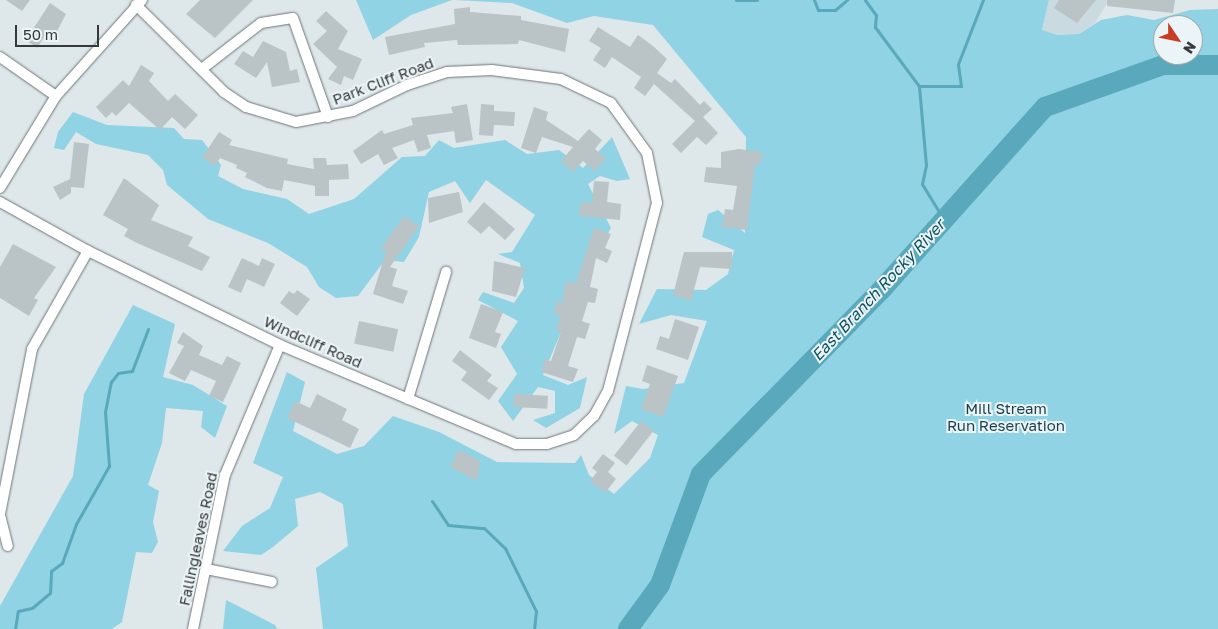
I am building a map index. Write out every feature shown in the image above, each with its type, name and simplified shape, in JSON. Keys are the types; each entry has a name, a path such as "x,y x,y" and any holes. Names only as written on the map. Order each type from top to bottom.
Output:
{"street":[{"name":"Park Cliff Road","path":"139,3 224,92 246,107 296,122 328,117 447,72 492,70 561,79 611,104 647,153 657,203 608,391"},
{"path":"0,188 56,96 139,3"},
{"path":"203,68 262,23 293,18 328,117"},
{"path":"0,57 56,96"},
{"name":"Windcliff Road","path":"0,202 88,251 280,345 516,444 547,444 574,435 594,416 608,391"},
{"path":"8,546 0,514 32,349 88,251"},
{"path":"408,399 446,272"},
{"name":"Fallingleaves Road","path":"193,629 225,475 280,345"},
{"path":"206,569 272,582"}],"shaded area":[{"path":"1049,0 1109,0 1095,23 1079,34 1057,35 1042,31"}],"green space":[{"path":"356,0 452,0 411,15 373,40"},
{"name":"Mill Stream Run Reservation","path":"455,0 1049,0 1042,30 1057,35 1079,34 1101,20 1127,15 1153,20 1153,65 1203,65 1203,15 1172,15 1190,10 1218,9 1218,629 323,629 316,568 348,546 343,504 320,492 295,499 298,526 273,547 261,555 223,551 242,526 270,508 283,477 253,463 287,372 305,382 293,431 337,454 364,446 393,416 439,432 497,462 575,463 581,455 589,475 614,494 650,458 658,435 632,421 614,434 626,386 643,389 684,383 707,321 671,315 639,324 657,289 706,290 728,274 734,250 702,237 708,214 718,210 745,233 746,137 653,25 594,16 567,23 512,3"},
{"path":"73,112 107,125 174,128 184,139 202,140 221,165 218,176 243,189 287,199 309,214 354,199 402,157 425,156 439,140 454,148 505,140 527,154 559,150 583,168 612,137 630,179 617,181 600,176 588,184 611,228 590,263 543,375 568,385 587,377 580,408 546,428 533,420 555,413 555,391 538,387 513,421 498,401 517,374 501,347 518,321 478,300 483,292 514,303 524,288 520,263 498,254 512,252 535,215 486,180 470,203 455,181 429,192 419,237 404,262 385,260 358,296 336,298 319,287 307,267 268,243 208,219 167,185 163,170 148,155 96,144 76,132 64,150 54,148 58,132"},
{"path":"133,305 175,324 163,377 193,385 227,406 215,438 201,427 203,411 166,408 162,443 148,485 159,491 153,522 158,542 152,553 136,552 122,622 112,629 0,629 0,606 73,476 84,394"},
{"path":"226,600 275,625 277,629 223,629"}],"building":[{"path":"6,0 30,0 22,11"},
{"path":"200,0 253,0 215,38 186,14"},
{"path":"1059,0 1096,0 1077,23 1054,8"},
{"path":"1107,0 1175,0 1173,13 1107,6"},
{"path":"50,3 66,14 53,39 46,34 37,48 26,40"},
{"path":"470,7 470,12 521,16 521,20 569,29 565,52 519,40 518,44 458,45 457,40 424,43 425,47 389,55 385,37 455,24 454,9"},
{"path":"326,11 348,31 338,49 362,59 353,80 344,76 341,85 328,79 337,67 313,44 327,31 316,21"},
{"path":"598,27 630,47 638,35 653,46 667,59 657,73 671,83 675,79 700,105 704,101 712,109 703,117 718,133 706,145 697,137 681,153 672,144 695,121 654,84 645,96 634,88 641,77 612,57 605,68 593,60 601,48 589,41"},
{"path":"263,41 286,52 290,71 297,69 300,82 272,87 267,62 256,78 234,64 243,51 253,57"},
{"path":"141,65 154,73 149,81 168,101 175,94 198,115 185,129 172,117 160,130 129,103 116,116 112,112 106,118 96,107 123,80 129,86"},
{"path":"467,104 473,140 456,143 454,131 427,135 431,148 418,152 414,140 392,148 398,158 384,165 378,154 361,164 353,151 382,130 384,134 413,125 411,118 453,113 451,107"},
{"path":"481,104 494,105 494,111 515,112 514,126 494,125 493,136 479,135"},
{"path":"534,107 548,112 546,120 578,141 589,129 602,140 595,149 606,158 595,171 583,161 573,172 561,161 573,147 542,137 536,153 521,148"},
{"path":"219,132 232,140 229,145 288,159 287,164 314,169 313,158 326,158 327,165 348,164 349,179 329,180 329,196 315,196 315,186 284,180 282,191 267,188 245,177 247,173 236,168 237,165 220,158 215,166 202,158"},
{"path":"74,142 89,144 84,188 71,187 71,193 60,200 53,187 70,179"},
{"path":"739,149 762,152 760,165 755,165 747,230 722,227 725,209 733,210 737,186 704,182 706,167 721,168 721,152"},
{"path":"124,178 159,205 151,220 193,237 188,246 210,257 202,271 124,236 128,229 103,215"},
{"path":"594,181 609,182 607,202 621,204 620,220 579,216 581,202 592,203"},
{"path":"459,192 463,212 429,223 428,198"},
{"path":"484,202 515,229 505,240 489,226 481,234 467,222"},
{"path":"404,216 419,226 390,267 397,269 392,286 408,291 403,304 373,294 386,251 381,248"},
{"path":"594,228 611,234 605,248 612,251 607,263 596,258 590,287 598,289 595,303 588,302 582,321 590,324 585,339 577,337 568,366 578,369 573,382 541,372 545,359 551,361 561,332 556,330 561,316 554,314 557,301 562,303 566,281 576,283"},
{"path":"13,244 56,267 34,298 38,300 29,316 0,298 0,267"},
{"path":"684,252 732,252 732,269 700,267 691,301 673,295"},
{"path":"242,258 259,266 262,258 275,264 264,287 247,279 241,293 228,287"},
{"path":"494,261 525,268 516,297 492,291"},
{"path":"297,290 310,299 297,316 280,303 289,291 294,294"},
{"path":"481,304 503,312 495,332 501,334 496,348 469,338"},
{"path":"675,319 699,327 688,360 656,349 660,336 669,339"},
{"path":"359,321 398,329 393,352 354,343"},
{"path":"183,332 203,346 199,355 222,365 227,356 241,363 223,402 209,396 216,381 191,370 185,381 169,373 184,346 177,343"},
{"path":"460,350 492,375 487,381 498,388 489,400 461,380 467,372 452,361"},
{"path":"647,365 678,376 663,417 641,409 650,384 642,381"},
{"path":"317,394 347,409 342,420 359,429 350,448 287,418 295,401 310,408"},
{"path":"514,394 548,396 547,409 513,407"},
{"path":"641,421 654,431 627,466 614,456"},
{"path":"459,450 480,461 477,481 450,467"},
{"path":"603,454 615,463 608,472 616,479 605,493 590,481 597,472 592,468"}],"waterway":[{"path":"736,0 757,0"},
{"path":"814,0 818,10 835,10 847,0"},
{"path":"865,0 876,15 875,27 919,86"},
{"path":"944,220 922,184 926,165 919,86 961,86 958,64 983,0"},
{"name":"East Branch Rocky River","path":"628,629 660,585 701,474 883,288 1045,107 1163,65 1218,65"},
{"path":"15,629 18,611 32,608 50,593 51,571 62,563 76,524 109,466 105,412 111,382 118,373 132,371 148,329"},
{"path":"432,501 448,525 484,528 505,548 536,611 534,629"}]}
